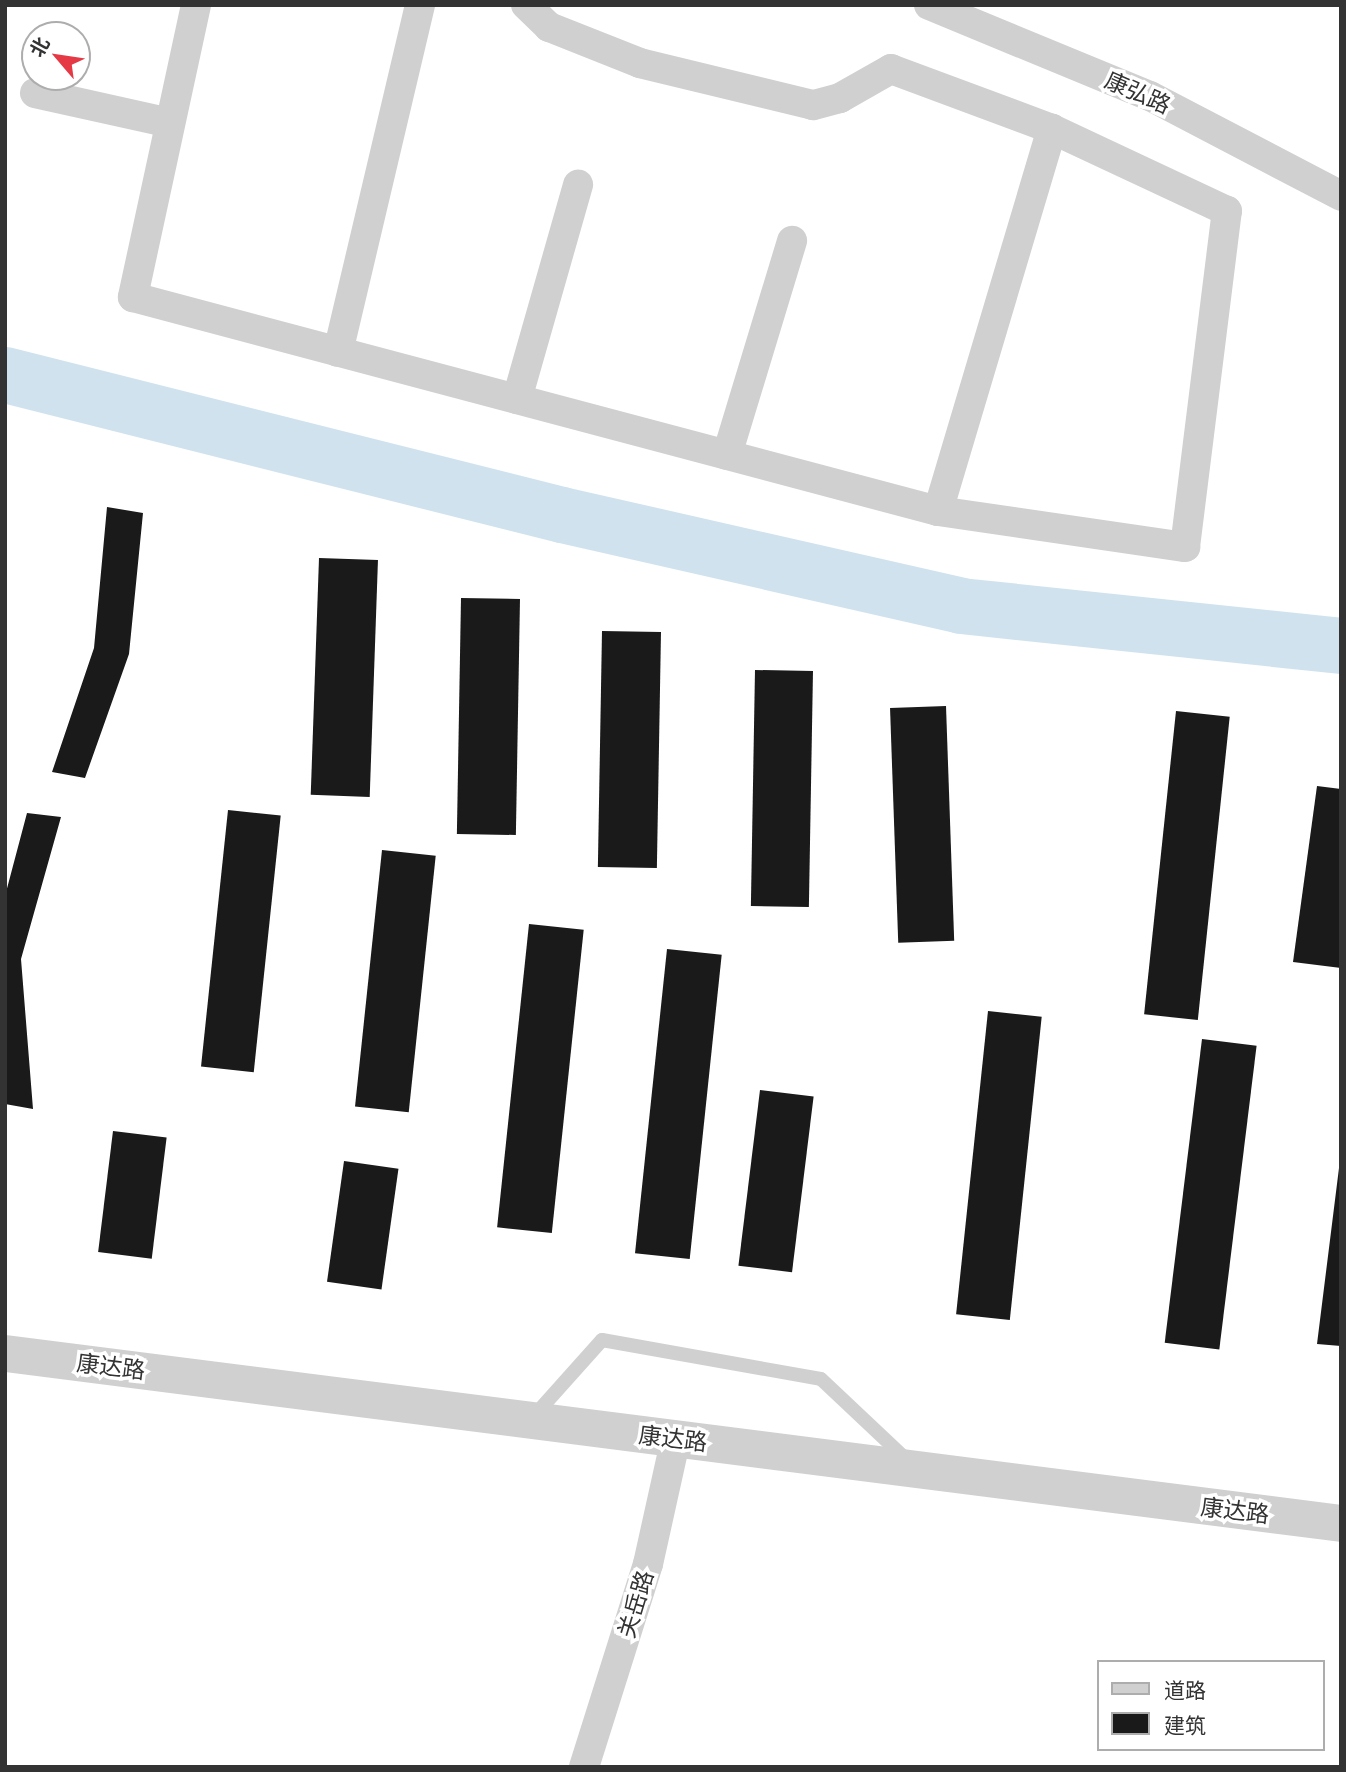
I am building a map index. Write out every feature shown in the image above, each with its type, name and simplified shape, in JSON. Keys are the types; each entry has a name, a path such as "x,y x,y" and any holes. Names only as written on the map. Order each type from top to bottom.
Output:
{"street":[{"path":"196,5 133,297 937,511 1185,547 1227,211 1052,129 891,69 839,99 813,105 640,63 549,27 526,5"},
{"path":"338,352 420,5"},
{"name":"康弘路","path":"929,5 1150,96 1341,196"},
{"path":"35,93 170,123"},
{"path":"937,511 1052,129"},
{"path":"517,399 578,185"},
{"path":"727,455 792,241"},
{"name":"康达路","path":"5,1353 1341,1523"},
{"name":"关岳路","path":"584,1767 648,1564 676,1438"}],"lane":[{"path":"530,1420 602,1340 821,1379 917,1469"}],"building":[{"path":"107,507 143,513 129,654 85,778 52,772 94,648"},
{"path":"319,558 378,560 370,797 311,795"},
{"path":"461,598 520,599 516,835 457,834"},
{"path":"602,631 661,632 657,868 598,867"},
{"path":"755,670 813,671 809,907 751,906"},
{"path":"946,706 954,941 898,943 890,708"},
{"path":"1176,711 1230,717 1198,1020 1144,1014"},
{"path":"1317,786 1341,789 1341,968 1293,962"},
{"path":"228,810 281,816 254,1072 201,1067"},
{"path":"27,813 61,817 21,959 33,1109 5,1104 5,896"},
{"path":"382,850 436,856 409,1112 355,1107"},
{"path":"529,924 584,930 552,1233 497,1227"},
{"path":"667,949 722,955 690,1259 635,1253"},
{"path":"988,1011 1042,1017 1010,1320 956,1314"},
{"path":"1202,1039 1257,1046 1219,1349 1165,1343"},
{"path":"760,1090 814,1097 792,1272 738,1266"},
{"path":"113,1131 167,1138 152,1259 98,1252"},
{"path":"344,1161 398,1169 381,1289 327,1282"},
{"path":"1339,1168 1341,1346 1317,1344"}],"waterway":[{"path":"5,375 562,515 961,606 1341,646"}]}
